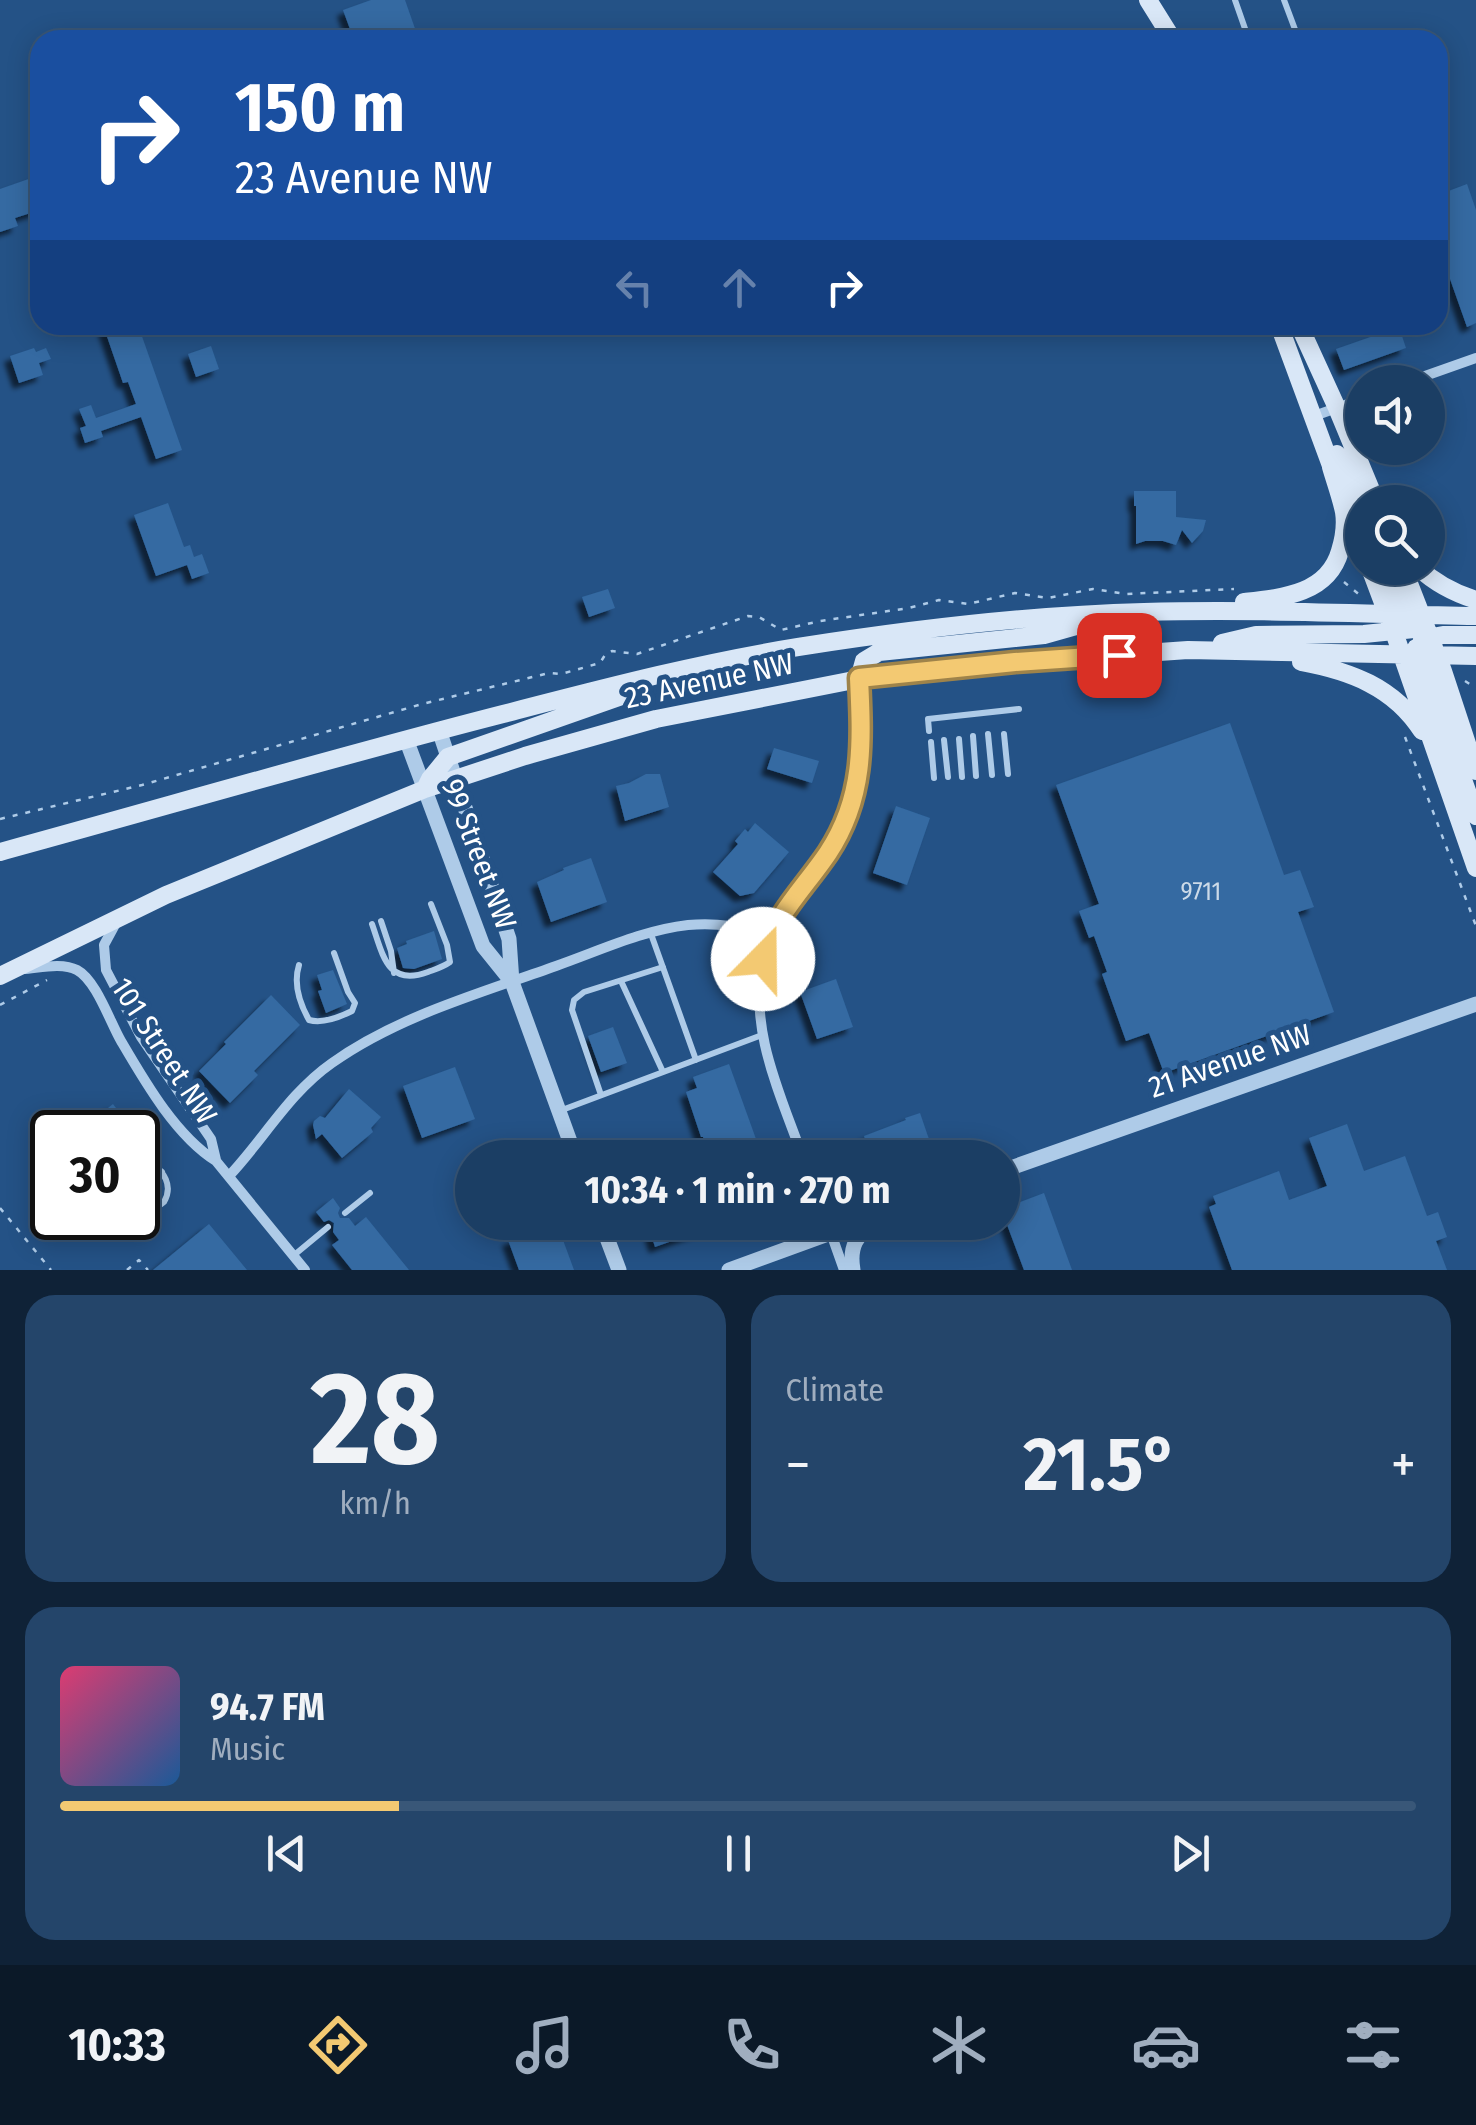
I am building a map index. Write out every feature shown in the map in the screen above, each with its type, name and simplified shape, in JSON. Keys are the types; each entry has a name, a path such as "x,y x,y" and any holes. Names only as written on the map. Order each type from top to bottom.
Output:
{"main road":[{"path":"1148,0 1167,30"},
{"path":"1283,335 1345,503"},
{"path":"1304,335 1369,485"},
{"path":"1316,423 1350,485"},
{"path":"1144,612 1272,599 1304,591 1320,582 1335,564 1344,535 1344,512 1331,466"},
{"path":"1381,585 1412,635 1476,771"},
{"path":"1392,585 1476,816"},
{"path":"1405,585 1412,635 1451,800"},
{"path":"1440,585 1476,600"},
{"name":"23 Avenue NW","path":"0,852 594,690 724,660 886,634 1144,612 1412,635 1476,656"},
{"path":"859,678 864,661 878,652 1044,634 1122,613"},
{"name":"23 Avenue NW","path":"6,973 119,917 425,789 656,719 859,678 1015,662 1237,650 1412,635 1476,616"},
{"path":"1188,650 1256,636 1476,635"},
{"path":"1237,650 1342,670 1379,688 1400,704 1420,726 1476,868"},
{"path":"425,789 448,757 724,660"}],"street":[{"path":"1445,369 1476,358"},
{"path":"1316,423 1345,405"},
{"path":"796,1140 762,1035 763,959 789,902 830,849 849,810 862,747 859,678"},
{"name":"99 Street NW","path":"439,730 509,939 512,982 569,1140"},
{"name":"99 Street NW","path":"406,739 483,946 512,982"},
{"name":"101 Street NW","path":"119,917 104,945 106,970 140,1036 210,1140 216,1161"},
{"path":"229,1176 295,1096 332,1062 410,1022 650,933 687,925 723,924 771,935"},
{"name":"101 Street NW","path":"6,973 65,967 82,974 158,1098 198,1149 229,1176 305,1270"},
{"name":"21 Avenue NW","path":"1020,1165 1476,1004"},
{"path":"608,1240 619,1270"},
{"path":"730,1270 801,1240"},
{"path":"833,1240 844,1270"},
{"path":"853,1270 856,1240"}],"lane":[{"path":"1284,0 1295,30"},
{"path":"1237,1 1246,30"},
{"path":"930,730 928,719 1019,709"},
{"path":"1002,711 1003,723"},
{"path":"987,713 988,724"},
{"path":"971,714 972,726"},
{"path":"956,716 958,727"},
{"path":"941,718 942,729"},
{"path":"988,734 992,775"},
{"path":"1004,734 1008,774"},
{"path":"974,736 976,776"},
{"path":"959,738 962,776"},
{"path":"944,740 948,777"},
{"path":"931,742 934,778"},
{"path":"376,922 384,957 394,972 409,977 443,966 450,962 447,945 431,904"},
{"path":"650,933 696,1060"},
{"path":"298,965 296,985 310,1020 318,1022 348,1014 355,1003 334,953"},
{"path":"601,1095 572,1010 574,1000 584,992 663,966"},
{"path":"621,980 663,1072"},
{"path":"558,1112 762,1035"},
{"path":"160,1171 169,1194 160,1205"},
{"path":"345,1213 370,1193"},
{"path":"292,1256 328,1227"}],"path":[{"path":"1335,574 1365,599"},
{"path":"1464,679 1476,688"},
{"path":"1402,732 1476,926"},
{"path":"0,819 142,785 236,757"},
{"path":"0,1005 52,978"},
{"path":"0,1208 51,1270"},
{"path":"127,1270 139,1260 148,1270"}],"building":[{"path":"371,0 405,0 416,30 350,30 343,10"},
{"path":"30,178 30,213 15,218 18,226 0,232 0,189"},
{"path":"1467,184 1476,210 1476,323 1467,327 1448,273 1448,191"},
{"path":"106,335 142,335 182,450 156,459 141,417 101,431 103,437 85,443 80,428 86,426 79,409 91,405 96,418 136,404 128,382 123,383"},
{"path":"1376,335 1402,335 1406,348 1358,365 1345,365 1344,370 1336,349"},
{"path":"211,346 219,369 196,377 188,354"},
{"path":"34,348 36,352 46,348 51,359 39,363 43,375 19,383 10,356"},
{"path":"1134,491 1176,491 1176,517 1206,520 1203,531 1192,543 1182,530 1176,545 1163,541 1136,544"},
{"path":"168,503 184,547 190,545 194,557 202,554 209,573 192,579 187,565 156,576 134,515"},
{"path":"608,589 615,608 589,617 582,597"},
{"path":"1230,723 1284,875 1300,870 1314,907 1298,912 1334,1012 1164,1073 1149,1033 1126,1041 1102,974 1107,972 1094,936 1089,938 1079,911 1099,904 1056,785"},
{"path":"774,748 819,761 812,783 767,769"},
{"path":"646,774 660,774 669,807 625,821 616,786"},
{"path":"896,806 930,818 907,885 873,873"},
{"path":"755,823 789,852 754,893 740,896 713,872 738,844 735,841 745,829 748,832"},
{"path":"591,858 607,902 551,922 537,882"},
{"path":"434,931 442,959 414,969 403,968 397,948"},
{"path":"333,970 347,1004 326,1013 317,975"},
{"path":"836,979 853,1027 817,1039 800,992"},
{"path":"271,995 300,1025 254,1071 258,1075 230,1103 199,1071"},
{"path":"613,1027 627,1063 601,1072 588,1036"},
{"path":"729,1064 756,1139 701,1137 686,1092 697,1088 693,1077"},
{"path":"455,1067 475,1119 422,1138 403,1086"},
{"path":"349,1089 381,1117 371,1128 373,1132 342,1158 322,1134 316,1139 313,1125 320,1116 325,1118"},
{"path":"920,1113 929,1140 865,1140 864,1136"},
{"path":"1347,1124 1364,1171 1405,1156 1427,1216 1438,1212 1447,1237 1436,1241 1447,1270 1232,1270 1209,1207 1216,1204 1213,1196 1279,1171 1289,1200 1327,1186 1309,1138"},
{"path":"1044,1193 1072,1270 1024,1270 1013,1240 1020,1240 1020,1202"},
{"path":"333,1198 340,1208 340,1218 349,1218 355,1226 366,1217 409,1270 352,1270 332,1245 339,1240 333,1232 334,1223 324,1222 316,1212"},
{"path":"209,1224 247,1270 153,1270"},
{"path":"508,1240 563,1240 574,1270 519,1270"},
{"path":"653,1240 675,1240 655,1247"}],"route":[{"path":"763,959 789,902 830,849 849,810 862,747 859,678 1119,655"}]}
